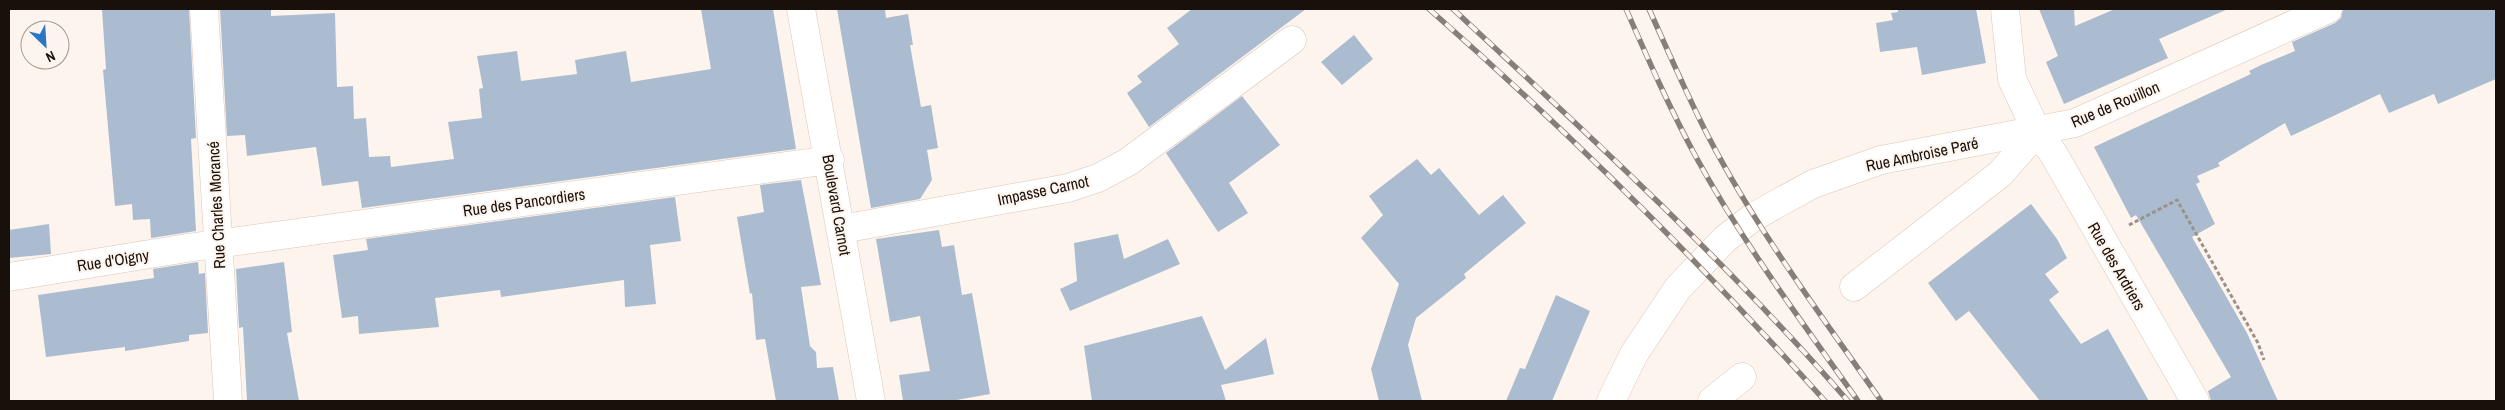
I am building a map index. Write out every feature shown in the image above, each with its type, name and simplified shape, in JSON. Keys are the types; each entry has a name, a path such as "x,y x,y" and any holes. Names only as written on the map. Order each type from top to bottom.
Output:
{"street":[{"name":"Rue Charles Morancé","path":"204,9 228,401"},
{"name":"Boulevard Carnot","path":"801,9 830,160 871,401"},
{"name":"Rue des Ardriers","path":"2006,9 2012,79 2036,132 2052,153 2195,401"},
{"name":"Rue de Rouillon","path":"2036,132 2075,123 2328,9"},
{"name":"Impasse Carnot","path":"842,229 1068,188 1098,178 1128,162 1292,40"},
{"path":"1854,287 2000,174 2036,132"},
{"name":"Rue Ambroise Paré","path":"1611,401 1634,354 1678,288 1725,239 1752,218 1813,184 1881,160 2036,132"},
{"name":"Rue des Pancordiers","path":"218,245 830,160"},
{"name":"Rue d'Oigny","path":"9,277 218,245"},
{"path":"1712,401 1742,377"}],"path":[{"path":"2102,239 2177,200 2258,343 2264,360"}],"building":[{"path":"102,9 189,9 196,138 191,139 196,231 151,238 150,219 133,220 132,204 115,206 103,70 106,69"},
{"path":"220,9 271,9 271,16 335,13 337,87 353,86 354,119 366,118 369,157 390,156 391,167 454,159 448,122 482,118 479,89 483,88 477,56 517,51 521,81 577,74 575,60 626,51 631,82 711,69 701,9 773,9 796,149 362,208 358,181 322,186 316,147 247,156 245,135 227,136"},
{"path":"837,9 885,9 886,18 908,14 913,45 910,45 921,107 931,105 938,148 927,150 932,180 920,199 871,208"},
{"path":"1192,9 1306,9 1149,127 1127,93 1142,82 1137,76 1179,44 1167,28"},
{"path":"1898,9 1976,9 1986,63 1922,75 1917,47 1880,52 1876,23 1893,20 1891,13 1898,12"},
{"path":"2039,9 2074,9 2075,26 2115,9 2228,9 2159,39 2168,58 2064,104 2046,62 2058,56"},
{"path":"2343,9 2496,9 2496,79 2438,104 2434,94 2389,113 2380,94 2291,136 2285,123 2218,163 2220,166 2197,176 2200,182 2196,184 2215,224 2192,237 2247,333 2278,401 2211,401 2208,391 2231,377 2136,215 2131,218 2094,147 2251,74 2249,71 2261,65 2295,51 2292,42 2335,23 2341,18"},
{"path":"1354,35 1373,59 1342,85 1321,62"},
{"path":"1242,96 1280,145 1229,183 1248,213 1218,232 1166,153"},
{"path":"1417,159 1431,175 1439,168 1479,215 1503,195 1526,223 1464,274 1466,278 1416,318 1408,345 1422,401 1379,401 1371,369 1399,284 1361,238 1383,215 1369,196"},
{"path":"801,180 821,285 801,287 810,346 816,352 817,368 833,367 839,401 776,401 765,339 756,340 752,293 750,294 737,217 764,212 760,185"},
{"path":"675,197 681,241 650,245 656,304 625,307 624,280 501,297 500,290 435,298 439,327 359,334 358,316 342,318 333,255 368,250 366,239"},
{"path":"2031,204 2057,239 2067,258 2045,274 2059,292 2049,300 2081,344 2108,329 2149,401 2040,401 1969,311 1956,321 1928,283"},
{"path":"49,224 51,254 9,258 9,230"},
{"path":"939,230 942,247 954,245 962,295 972,293 990,394 951,401 903,401 899,375 930,371 920,316 890,322 876,239"},
{"path":"1118,234 1124,259 1168,239 1180,264 1070,311 1060,289 1077,281 1074,243"},
{"path":"198,262 199,274 205,273 208,333 189,335 189,341 125,351 125,347 46,357 38,295 154,278 153,269"},
{"path":"284,262 292,332 287,333 299,401 247,401 243,327 239,328 236,269"},
{"path":"1556,295 1590,311 1552,401 1506,401 1520,368 1525,369"},
{"path":"1202,316 1225,370 1266,338 1274,374 1221,385 1226,401 1092,401 1084,346"}],"railway":[{"path":"1429,9 1481,55 1633,199 1825,401"},
{"path":"1453,9 1656,200 1754,298 1848,401"},
{"path":"1626,9 1677,121 1714,189 1774,282 1858,401"},
{"path":"1649,9 1708,136 1747,205 1790,272 1881,401"}]}
